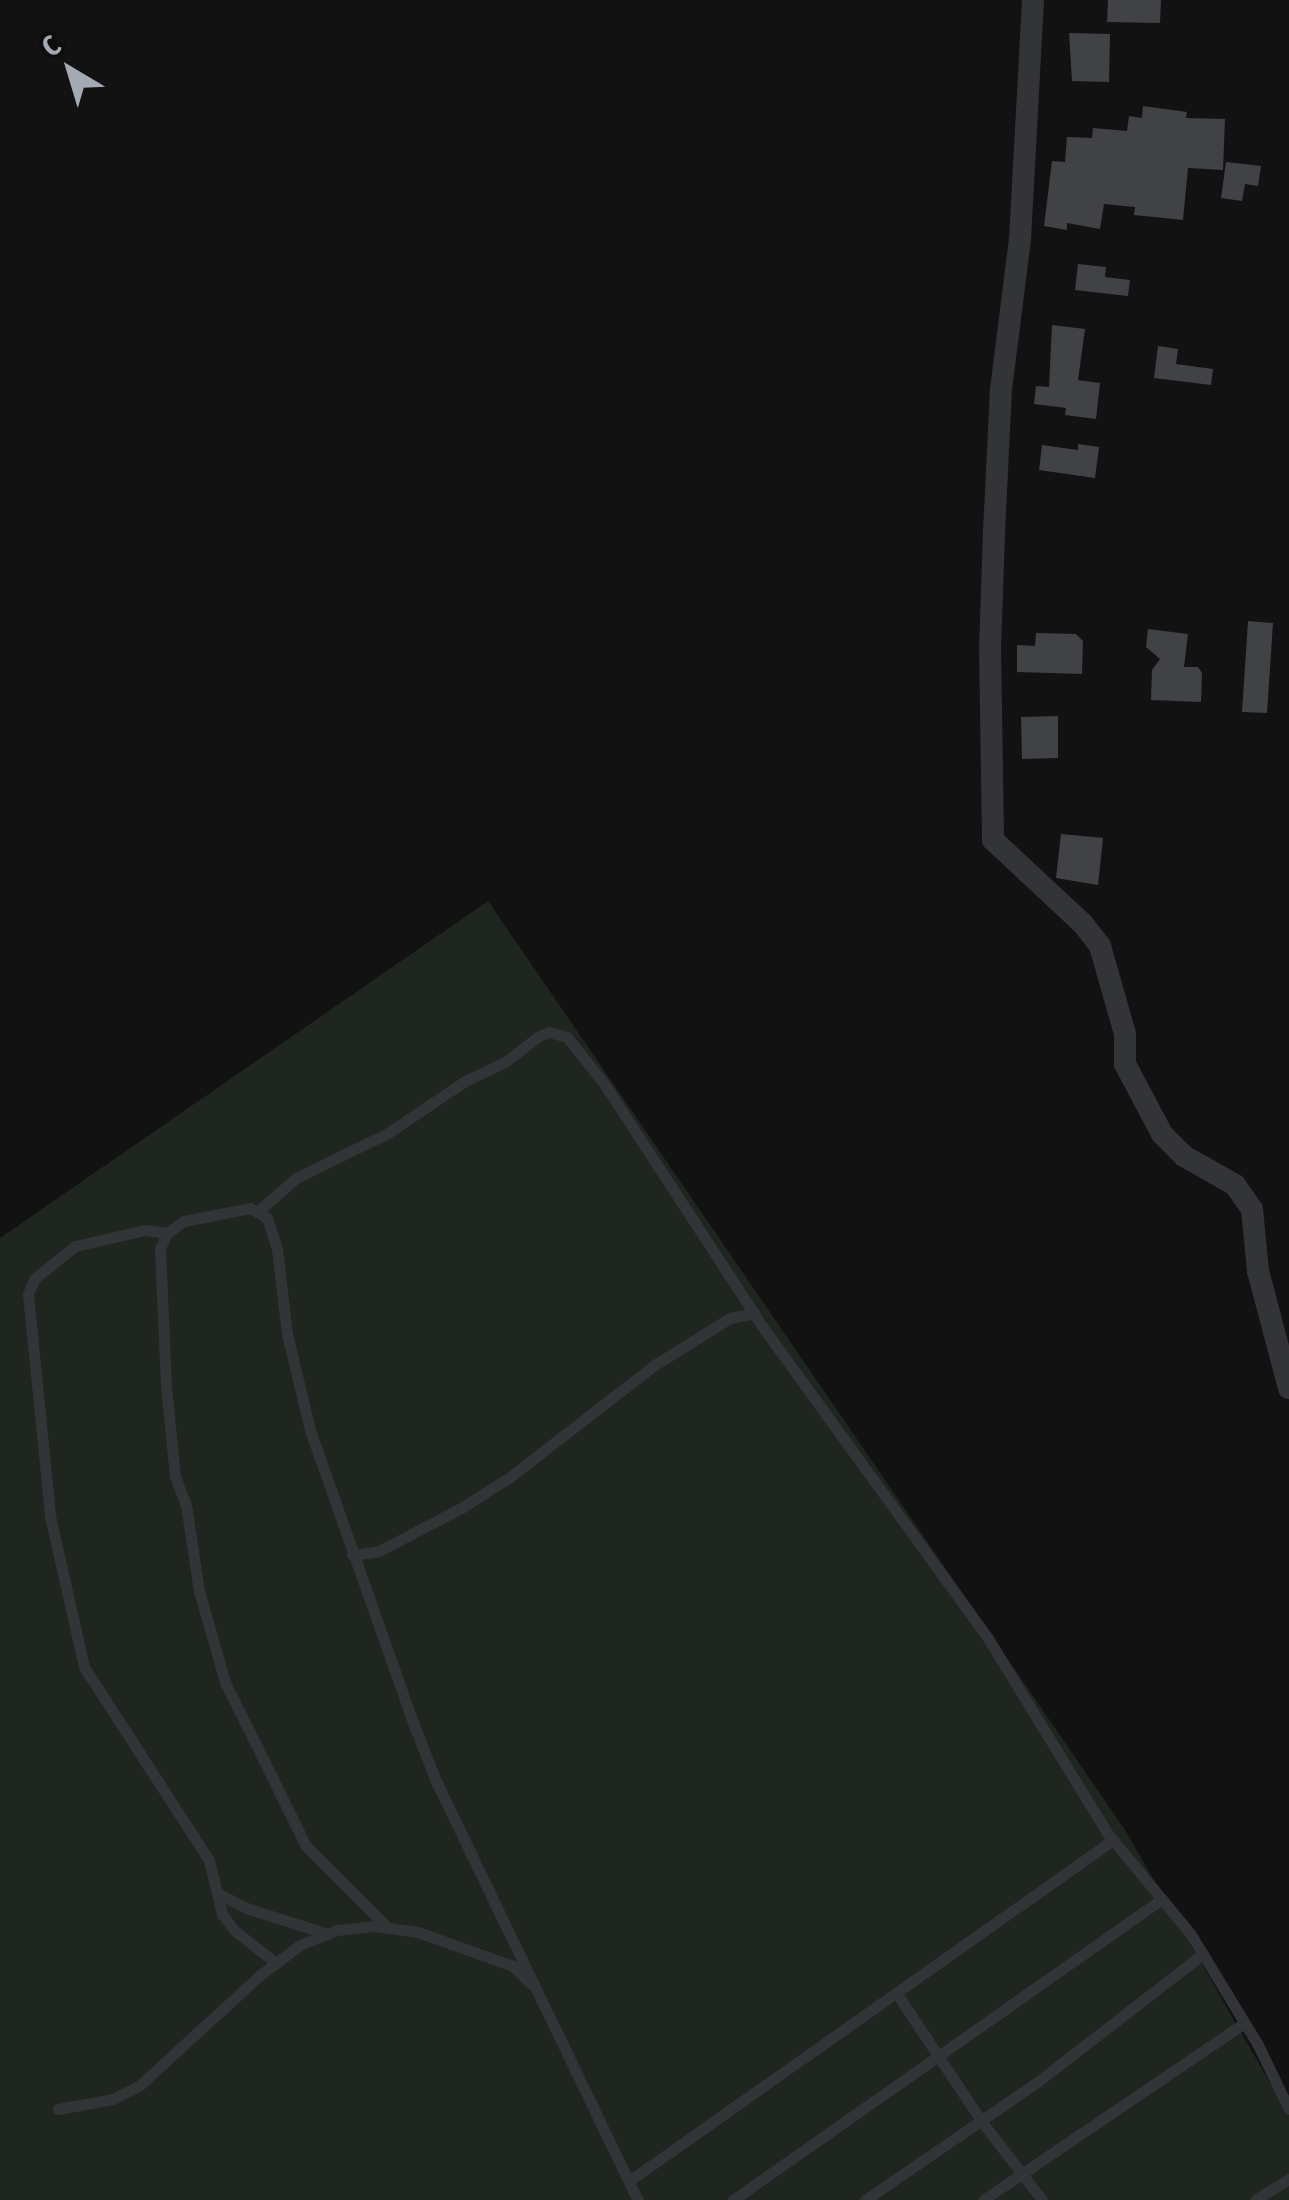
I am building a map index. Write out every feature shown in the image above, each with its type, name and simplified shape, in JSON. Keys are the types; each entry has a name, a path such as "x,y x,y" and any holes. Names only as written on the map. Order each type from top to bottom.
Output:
{"street":[{"path":"1033,0 1020,240 1002,389 994,534 990,646 993,840 1083,924 1100,946 1124,1034 1124,1064 1162,1134 1184,1156 1234,1186 1252,1209 1258,1272 1289,1388"}],"lane":[{"path":"257,1212 296,1178 388,1133 465,1081 505,1062 539,1036 560,1033 578,1049 605,1085 755,1313 989,1640 1113,1840 1202,1954 1289,2109"},
{"path":"388,1928 306,1846 225,1682 199,1591 186,1505 175,1476 160,1248 167,1233 184,1221 250,1208 267,1218 277,1249 287,1334 306,1411 352,1555 436,1781 638,2200"},
{"path":"167,1233 145,1230 75,1246 35,1278 28,1294 50,1516 84,1666 209,1860 222,1914 235,1931 276,1964"},
{"path":"352,1555 380,1551 461,1508 510,1477 652,1366 730,1318 755,1313"},
{"path":"629,2181 1113,1840"},
{"path":"217,1893 246,1908 328,1934"},
{"path":"733,2200 1162,1899"},
{"path":"58,2109 113,2099 140,2085 276,1964 300,1945 328,1934 388,1928 418,1932 513,1966 539,1992"},
{"path":"866,2200 982,2122 1202,1954"},
{"path":"897,1994 982,2122 1042,2200"},
{"path":"983,2200 1244,2023"},
{"path":"1255,2200 1289,2180"}],"shaded area":[{"path":"488,901 1125,1830 1289,2116 1289,2200 0,2200 0,1238"}],"building":[{"path":"1108,0 1161,0 1160,23 1107,22"},
{"path":"1069,33 1110,34 1109,82 1072,81"},
{"path":"1143,106 1187,112 1186,118 1225,119 1223,170 1188,168 1183,220 1134,215 1135,207 1104,204 1100,229 1067,223 1067,230 1044,226 1052,161 1065,162 1067,137 1092,138 1093,128 1127,131 1129,116 1142,118"},
{"path":"1226,162 1261,166 1258,186 1245,184 1242,201 1221,198"},
{"path":"1078,264 1106,267 1105,277 1130,280 1128,296 1075,290"},
{"path":"1052,325 1085,329 1078,380 1100,383 1096,419 1065,415 1066,408 1034,404 1036,386 1049,387"},
{"path":"1158,346 1178,349 1176,364 1213,369 1211,385 1154,378"},
{"path":"1078,444 1099,447 1095,478 1039,470 1042,445 1078,450"},
{"path":"1248,621 1273,623 1267,713 1242,712"},
{"path":"1148,629 1188,634 1184,667 1198,667 1202,673 1201,702 1151,700 1152,670 1160,659 1146,647"},
{"path":"1036,633 1076,634 1083,641 1082,674 1017,672 1017,645 1035,646"},
{"path":"1058,716 1058,758 1022,759 1021,717"},
{"path":"1061,834 1103,838 1098,885 1056,878"}]}
